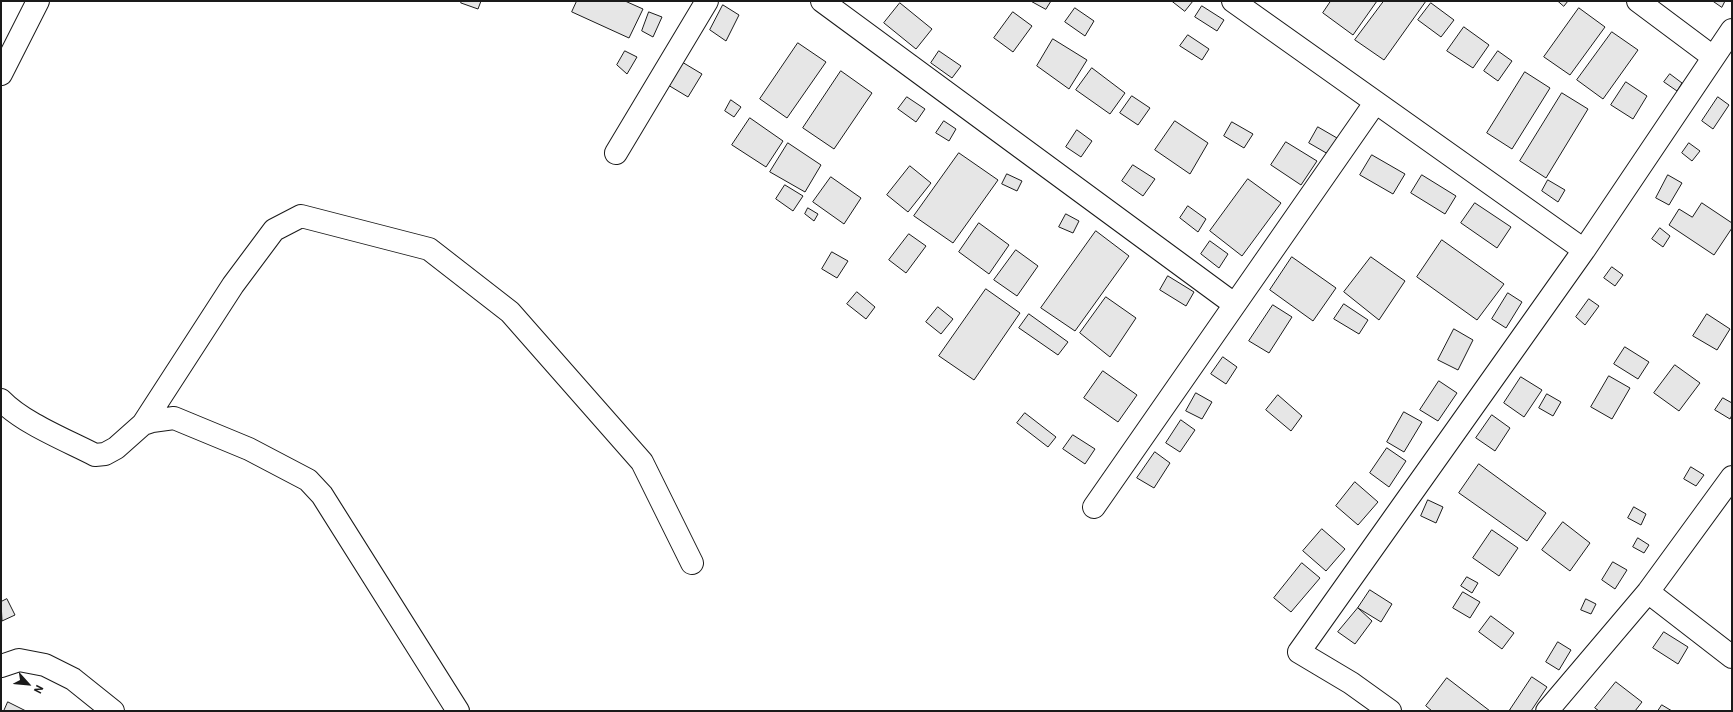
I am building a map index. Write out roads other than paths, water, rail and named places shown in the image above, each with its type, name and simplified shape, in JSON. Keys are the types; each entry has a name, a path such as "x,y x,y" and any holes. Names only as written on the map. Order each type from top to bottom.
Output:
{"street":[{"path":"1,74 38,1"},
{"path":"616,153 707,1"},
{"path":"822,1 1234,304"},
{"path":"1233,1 1584,250"},
{"path":"1638,1 1713,57"},
{"path":"1390,711 1351,683 1299,652 1584,250 1732,30"},
{"path":"1094,507 1375,102"},
{"path":"144,424 233,285 274,230 301,216 322,221 429,249 510,312 642,462 692,563"},
{"path":"1,400 25,419 95,455 105,454 116,448 144,424 152,420 174,418 249,448 308,480 322,495 458,711"},
{"path":"1547,711 1648,592 1732,477"},
{"path":"1648,592 1732,657"},
{"path":"10,663 45,665 74,679 113,711"}]}
